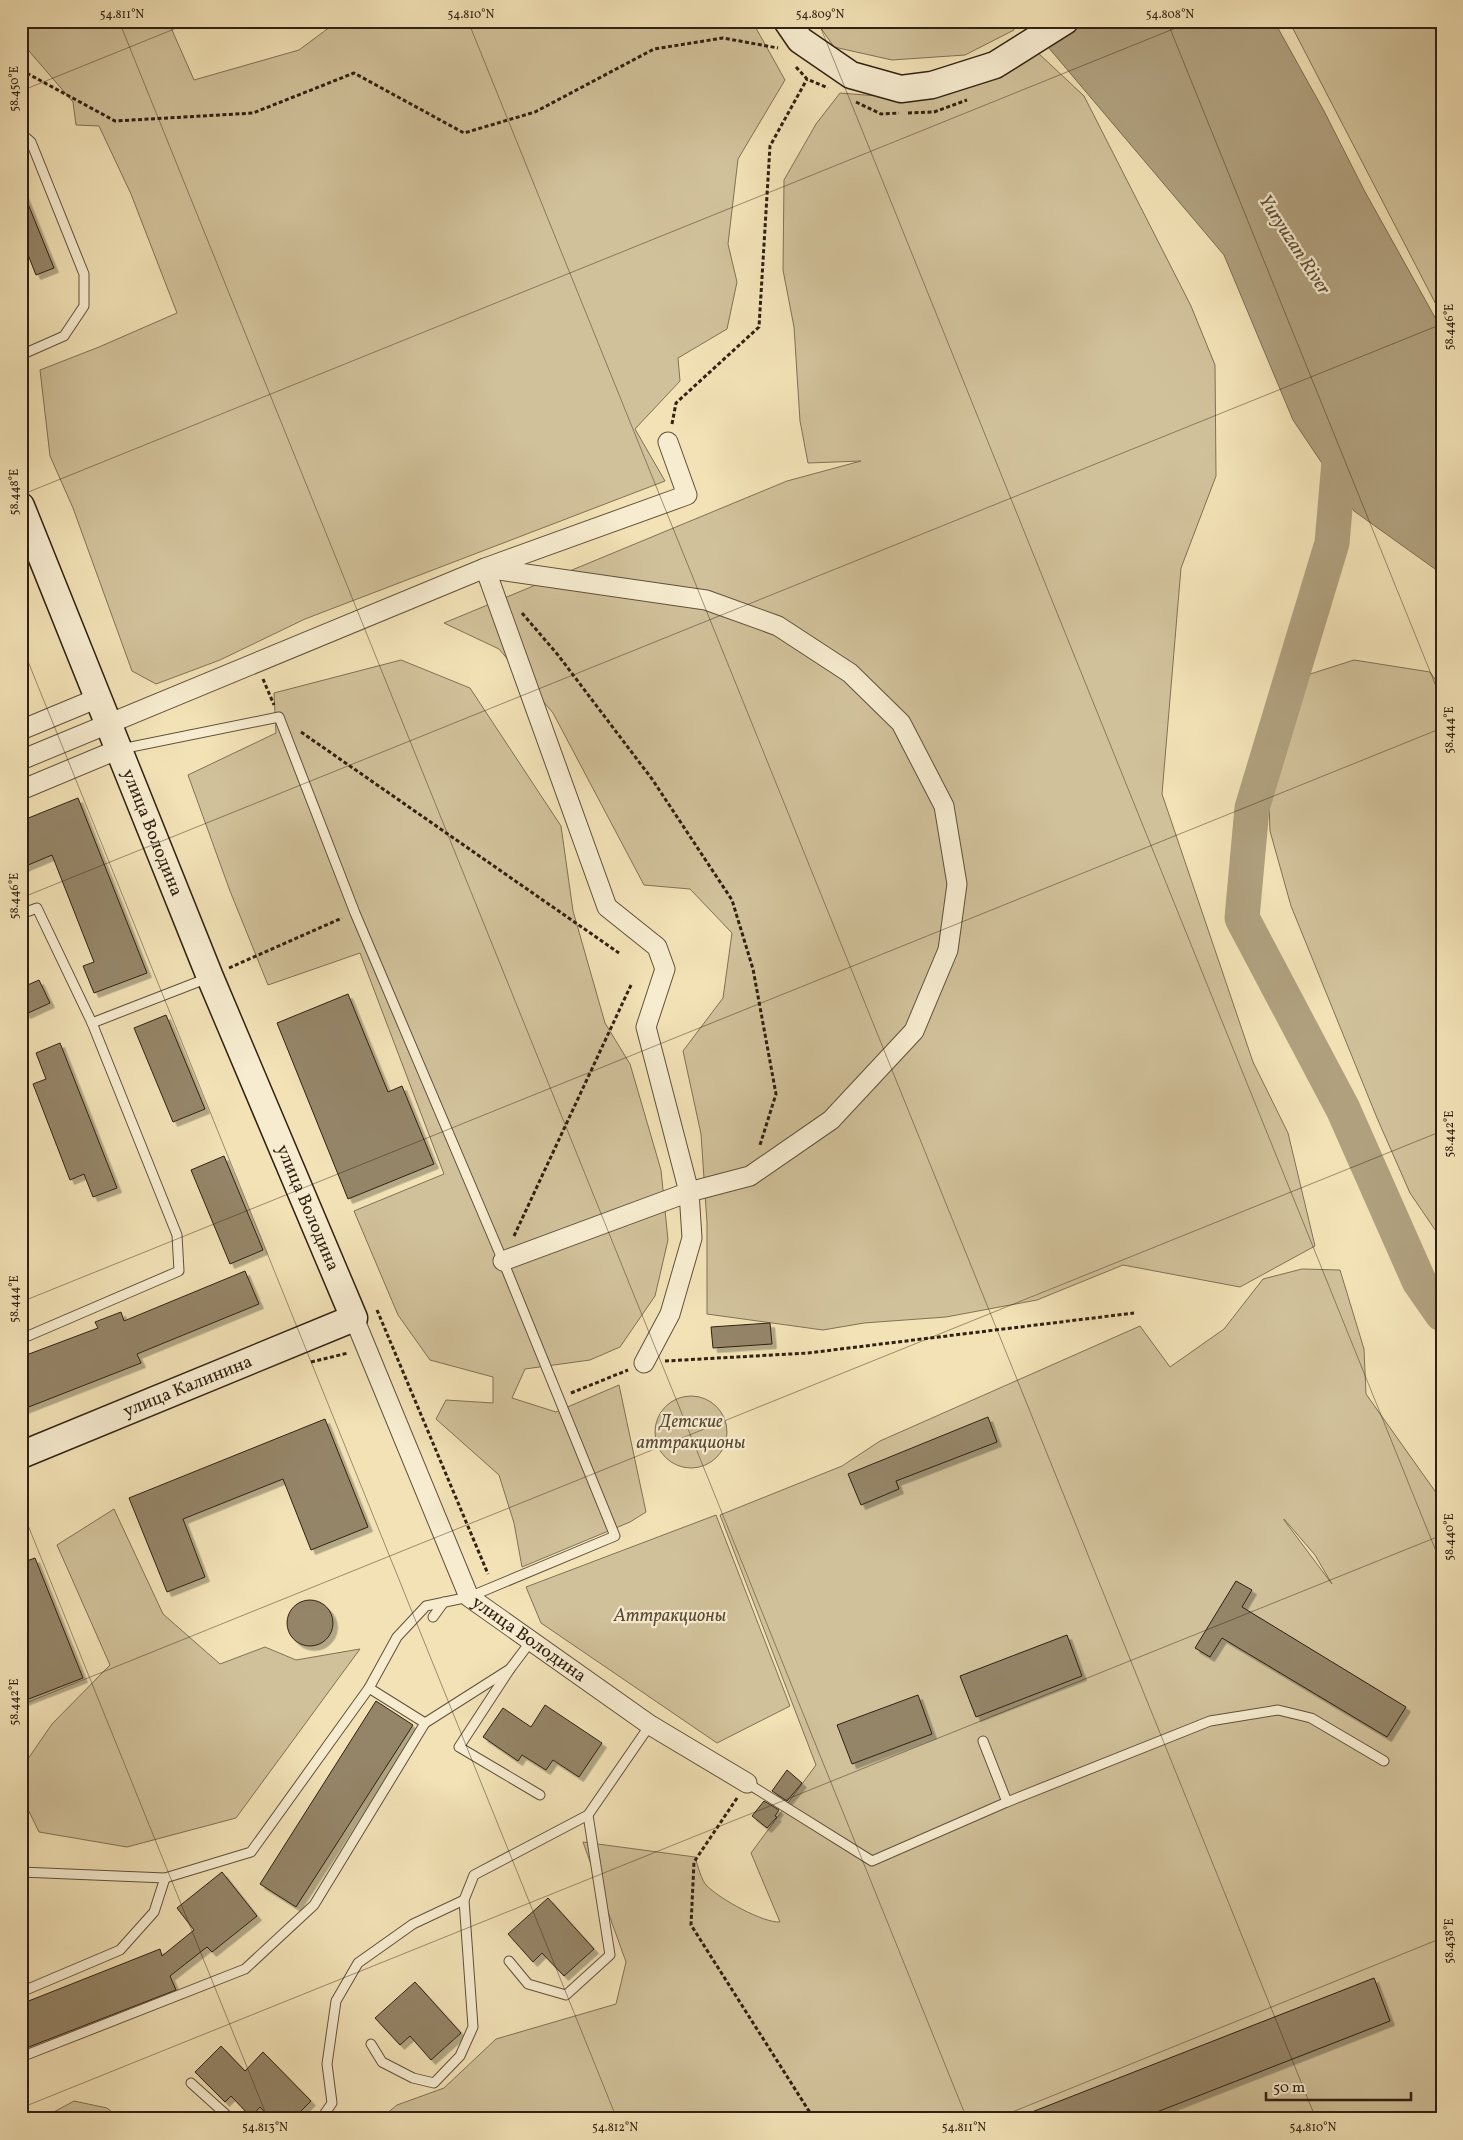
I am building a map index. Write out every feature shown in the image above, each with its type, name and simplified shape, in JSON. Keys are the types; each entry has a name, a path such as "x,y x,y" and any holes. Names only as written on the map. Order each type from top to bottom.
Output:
{"street":[{"path":"787,21 800,40 851,75 901,89 932,85 995,65 1065,21"},
{"path":"21,760 485,568 686,494 668,442"},
{"name":"улица Володина","path":"21,506 210,977 469,1597 650,1725 747,1783"},
{"path":"485,568 706,600 778,626 850,673 901,723 944,806 956,884 948,950 914,1031 831,1120 750,1176 689,1192 503,1261"},
{"path":"485,568 607,907 657,947 665,969 646,1027 689,1192 692,1238 670,1314 644,1363"},
{"path":"21,730 98,698"},
{"path":"21,790 119,749"},
{"name":"улица Калинина","path":"21,1455 354,1318"}],"lane":[{"path":"21,133 31,142 75,248 84,274 84,306 64,336 21,355"},
{"path":"21,1872 165,1878 251,1852 369,1688 397,1637 426,1606 469,1597 615,1536 503,1261 355,912 279,717 119,749"},
{"path":"21,914 38,908 92,1024 178,1235 178,1271 21,1339"},
{"path":"92,1024 210,977"},
{"path":"433,1617 444,1602"},
{"path":"531,1641 510,1669 459,1747 540,1795"},
{"path":"21,2057 246,1969 314,1905 425,1723 510,1669"},
{"path":"369,1688 425,1723"},
{"path":"747,1783 872,1861 1007,1802 1210,1721 1278,1710 1311,1718 1384,1761"},
{"path":"371,2044 382,2062 413,2078 434,2083 460,2056 473,2027 464,1900 474,1875 588,1815 650,1725"},
{"path":"983,1741 1007,1802"},
{"path":"509,1961 528,1984 566,1995 610,1955 588,1815"},
{"path":"21,1992 120,1950 154,1912 165,1878"},
{"path":"321,2119 332,2104 327,2064 336,2001 358,1963 413,1924 464,1900"},
{"path":"191,2083 231,2119"}],"path":[{"path":"21,70 116,121 253,113 354,73 464,133 535,112 654,49 723,38 779,48 785,54"},
{"path":"668,442 676,403 759,327 770,146 807,78 790,60"},
{"path":"522,612 652,779 732,900 753,969 776,1094 750,1176"},
{"path":"256,662 279,717 619,953"},
{"path":"210,977 355,912"},
{"path":"503,1261 631,985"},
{"path":"559,1398 644,1363 808,1353 1134,1313"},
{"path":"747,1783 694,1862 691,1925 814,2119"}],"green space":[{"path":"21,21 168,21 194,80 299,50 338,21 752,21 785,80 738,159 728,244 737,282 727,329 678,358 680,381 635,429 665,481 305,619 220,660 156,684 132,671 73,508 50,456 40,370 177,313 131,194 99,126 76,125 73,102 23,44 21,45"},
{"path":"816,21 1012,21 1014,30 965,55 892,60 834,47"},
{"path":"1289,21 1442,21 1442,29 1428,24 1442,35 1442,316"},
{"path":"1036,51 1084,96 1191,306 1215,365 1216,476 1181,568 1162,794 1253,1062 1288,1133 1315,1246 1240,1287 1123,1265 1037,1300 946,1317 864,1323 823,1330 707,1314 707,1223 701,1134 683,1051 723,998 732,933 690,889 644,885 553,713 499,649 444,623 787,481 861,461 808,463 800,421 794,327 783,270 784,180 816,124 840,93 878,96"},
{"path":"401,660 470,688 561,826 573,911 605,1023 630,1064 661,1170 668,1240 655,1296 620,1347 590,1360 525,1369 512,1398 556,1412 619,1385 646,1512 630,1522 522,1567 514,1523 499,1475 436,1419 446,1400 493,1403 493,1377 430,1360 398,1315 354,1211 444,1174 360,953 268,985 230,891 188,775 276,733 274,693"},
{"path":"1354,660 1430,672 1442,689 1442,1240 1410,1193 1377,1118 1291,906 1270,831 1267,746 1282,683"},
{"path":"1302,1269 1340,1270 1364,1349 1366,1394 1442,1501 1442,2119 380,2119 397,2105 444,2088 496,2039 616,2004 626,1962 583,1842 695,1857 703,1880 713,1891 731,1903 763,1919 780,1922 751,1853 816,1765 720,1515 842,1466 880,1441 1140,1326 1170,1367 1224,1329 1263,1279","holes":["1284,1519 1315,1555 1332,1584"]},
{"name":"Детские аттракционы","path":"691,1396 705,1399 717,1406 724,1418 727,1432 724,1446 717,1458 705,1465 691,1468 677,1465 665,1458 658,1446 655,1432 658,1418 665,1406 677,1399"},
{"path":"114,1509 163,1614 220,1664 265,1647 296,1660 360,1649 236,1818 127,1847 39,1832 21,1795 21,1769 52,1724 110,1665 57,1545"},
{"name":"Аттракционы","path":"716,1515 790,1706 717,1743 541,1623 526,1587"},
{"path":"74,2101 107,2108 120,2119 41,2119"}],"water":[{"name":"Yuryuzan River","path":"1026,21 1274,21 1324,111 1364,190 1442,330 1442,574 1354,511 1293,420 1224,255"}],"building":[{"path":"22,189 54,268 36,275 21,237"},
{"path":"78,798 147,973 94,993 83,966 94,962 52,855 21,868 21,821"},
{"path":"39,980 50,1003 26,1014 21,1004 21,988"},
{"path":"348,994 388,1092 402,1086 434,1164 348,1199 277,1023"},
{"path":"166,1015 205,1109 173,1122 134,1028"},
{"path":"60,1043 117,1188 93,1197 84,1174 70,1180 33,1084 46,1079 36,1053"},
{"path":"224,1156 263,1250 230,1264 191,1170"},
{"path":"245,1271 259,1304 137,1354 141,1363 21,1410 21,1357 98,1328 95,1322 121,1312 124,1321"},
{"path":"770,1323 772,1344 713,1348 711,1327"},
{"path":"988,1417 997,1442 896,1481 899,1489 861,1505 848,1474"},
{"path":"325,1419 368,1527 311,1550 283,1479 183,1519 205,1577 167,1592 129,1498"},
{"path":"35,1558 83,1678 21,1702 21,1563"},
{"path":"1236,1581 1252,1590 1242,1607 1406,1707 1387,1737 1222,1638 1210,1657 1195,1648"},
{"path":"310,1600 323,1604 329,1610 333,1623 329,1636 323,1642 310,1646 297,1642 291,1636 287,1623 291,1610 297,1604"},
{"path":"1067,1635 1082,1676 976,1717 960,1676"},
{"path":"918,1695 932,1734 852,1764 837,1725"},
{"path":"376,1701 413,1725 296,1907 260,1884"},
{"path":"545,1705 602,1743 579,1777 553,1760 546,1770 522,1755 518,1761 483,1737 503,1708 531,1727"},
{"path":"787,1770 802,1783 787,1801 772,1791"},
{"path":"764,1801 779,1810 775,1816 777,1817 767,1828 752,1816"},
{"path":"222,1872 257,1916 212,1952 207,1947 170,1976 176,1990 21,2050 21,2004 160,1949 162,1956 194,1930 177,1908"},
{"path":"548,1898 594,1949 564,1976 542,1953 533,1962 508,1934"},
{"path":"1374,1978 1390,2021 1139,2119 1014,2119"},
{"path":"415,1982 461,2033 431,2060 410,2036 400,2045 375,2018"},
{"path":"221,2046 245,2071 263,2052 311,2101 293,2119 271,2119 260,2107 251,2117 231,2096 225,2102 195,2072"}],"waterway":[{"path":"1341,439 1332,543 1252,808 1242,918 1343,1109 1419,1281 1442,1314"}]}
